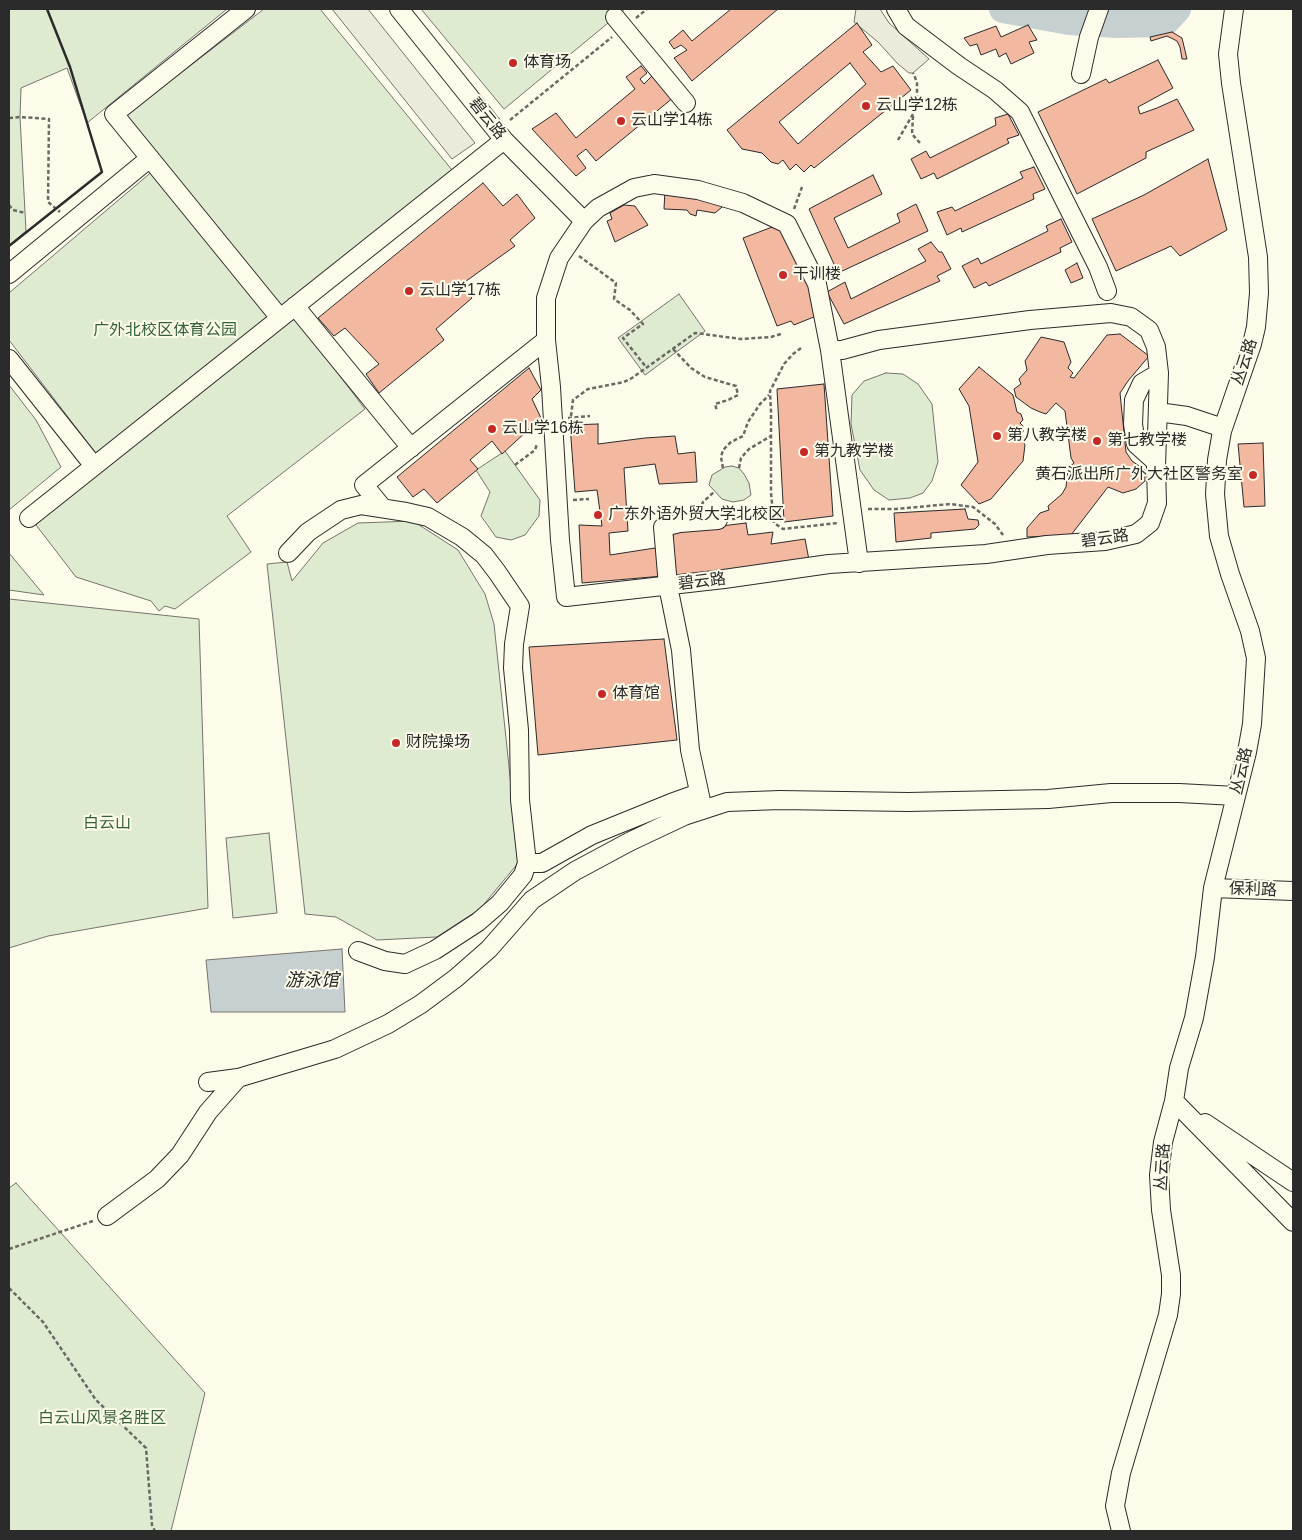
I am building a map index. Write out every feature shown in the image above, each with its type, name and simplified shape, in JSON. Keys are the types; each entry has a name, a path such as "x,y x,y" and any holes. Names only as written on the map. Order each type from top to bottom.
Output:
{"street":[{"path":"246,9 114,114 280,318"},
{"name":"碧云路","path":"399,9 501,135 584,221"},
{"path":"896,9 906,26 959,66 995,90 1020,112 1098,267 1107,291"},
{"path":"1081,74 1089,37 1098,10"},
{"name":"丛云路","path":"1120,1531 1115,1506 1120,1473 1168,1315 1171,1294 1171,1276 1161,1210 1159,1175 1163,1142 1174,1102 1179,1068 1196,1009 1205,957 1213,888 1252,724 1256,658 1250,631 1219,536 1215,494 1217,460 1223,428 1252,344 1257,319 1259,292 1258,257 1228,54 1234,11"},
{"path":"620,22 686,103"},
{"path":"29,518 295,306 501,135"},
{"path":"9,274 150,158"},
{"name":"碧云路","path":"787,224 743,203 698,190 654,184 634,188 598,208 584,221 559,258 546,298 546,340 560,540 566,597 668,586 830,564 967,556 1047,545 1105,541 1136,534 1150,523 1157,502 1156,462 1159,373 1156,347 1149,330 1131,317 1111,313 954,329 879,340 842,350 830,350"},
{"path":"787,224 817,284 830,350 859,563"},
{"path":"295,306 411,448"},
{"path":"382,507 364,485 546,340"},
{"path":"9,359 94,466"},
{"path":"1156,462 1136,444 1133,424 1134,400 1142,383 1159,373"},
{"path":"1158,412 1186,416 1223,428"},
{"path":"288,553 308,532 341,510 361,505 382,507 428,517 462,537 484,555 498,572 520,606 514,644 513,668 519,730 520,800 527,863 522,875 500,903 478,922 435,950 405,964 358,951"},
{"path":"701,802 690,750 681,650 668,586 663,527 680,523 718,520"},
{"path":"527,863 542,863 592,835 671,803 780,800 908,802 1048,799 1111,793 1180,793 1236,796"},
{"path":"208,1082 238,1078 335,1049 388,1024 422,1004 456,978 489,948 532,900 575,871 684,816 701,802"},
{"name":"保利路","path":"1213,888 1293,892"},
{"path":"107,1216 157,1179 180,1155 208,1112 238,1078"},
{"path":"1174,1102 1293,1182"},
{"path":"1174,1102 1293,1222"}],"path":[{"path":"501,135 620,22 647,9"},
{"path":"898,140 917,104 917,82 913,73"},
{"path":"913,114 912,134 920,143"},
{"path":"9,118 49,119 48,202 70,224"},
{"path":"787,224 802,187"},
{"path":"9,205 13,210 25,213"},
{"path":"9,214 13,210"},
{"path":"578,255 616,283 614,298 630,310 643,324 624,338 646,367"},
{"path":"570,417 573,400 588,390 624,382 632,378 696,333 741,339 770,337 781,334"},
{"path":"673,348 691,368 705,377 736,386 738,395 714,404 717,411"},
{"path":"801,348 792,354 784,364 775,379 770,394 771,493 774,524 782,529 852,515 950,504 973,507 995,524 1014,550"},
{"path":"723,468 721,457 723,450 731,442 743,436 748,422 760,404 770,394"},
{"path":"553,419 590,416"},
{"path":"739,468 741,458 749,449 771,436"},
{"path":"515,465 535,450 538,440"},
{"path":"718,520 764,518 773,520"},
{"path":"9,1249 107,1216"},
{"path":"9,1288 43,1322 96,1400 146,1448 152,1525 155,1531"}],"green space":[{"path":"9,9 227,9 87,123 67,68 21,88 20,117 26,231 9,246"},
{"name":"广外北校区体育公园","path":"264,9 320,9 452,170 295,317 365,409 227,516 251,552 175,609 165,606 159,611 151,601 76,577 36,525 97,455 9,340 9,293 161,164 126,115"},
{"name":"体育场","path":"421,9 625,9 504,109"},
{"path":"679,294 705,331 645,375 618,338"},
{"path":"886,373 903,374 918,384 932,404 938,462 932,481 923,493 910,498 889,500 874,490 860,470 851,424 852,395 864,381"},
{"path":"9,385 36,420 61,467 9,510"},
{"path":"505,451 540,500 539,516 525,535 511,540 496,537 481,516 490,492 476,470"},
{"path":"725,467 739,468 749,483 751,495 744,500 733,502 722,499 709,485 712,475"},
{"name":"财院操场","path":"413,521 458,550 485,594 494,624 519,862 480,909 437,937 377,940 336,917 305,914 267,564 287,562 292,581 323,543 358,523"},
{"path":"9,553 44,595 9,590"},
{"name":"白云山","path":"9,599 199,619 208,908 48,936 9,948"},
{"path":"269,833 277,913 233,918 226,838"},
{"name":"白云山风景名胜区","path":"16,1183 205,1393 171,1531 9,1531 9,1188"}],"shaded area":[{"path":"332,9 368,9 475,143 452,159"},
{"path":"856,9 880,9 889,23 929,59 913,73 909,73 878,42 854,22"}],"water":[{"name":"游泳馆","path":"342,949 345,1012 211,1012 206,960"}],"building":[{"path":"731,9 778,9 692,81 674,58 687,50 681,45 674,49 669,42 683,30 692,41"},
{"name":"云山学12栋","path":"857,23 872,45 863,52 881,72 893,66 911,90 814,168 811,165 804,172 796,164 790,170 783,160 778,164 771,162 762,153 742,149 727,130","holes":["850,63 866,84 798,144 779,122"]},
{"path":"1028,25 1037,40 1029,42 1034,53 1011,64 1006,53 999,57 996,49 981,55 977,44 970,46 964,38 996,26 1001,37"},
{"path":"1172,32 1182,38 1187,59 1182,59 1177,41 1167,36 1151,41 1150,37"},
{"path":"1158,60 1173,88 1138,107 1140,114 1177,99 1194,130 1146,152 1146,158 1077,194 1038,112 1106,79 1109,83"},
{"name":"云山学14栋","path":"641,66 647,73 640,79 644,84 655,73 674,97 596,161 586,149 577,156 586,168 576,176 532,129 556,113 576,138 635,89 626,77"},
{"path":"1008,114 1019,135 1007,139 1009,143 937,179 934,173 921,179 911,159 926,151 930,158 996,125 995,118"},
{"path":"1208,159 1227,230 1180,256 1171,246 1116,271 1092,219 1144,195"},
{"path":"1034,167 1045,189 1033,194 1034,199 962,232 961,228 947,235 937,212 952,207 955,211 1023,178 1020,172"},
{"path":"873,175 882,194 834,218 848,248 900,222 897,214 916,204 928,231 838,273 809,209"},
{"name":"云山学17栋","path":"483,183 503,206 517,194 535,218 510,240 515,246 462,284 472,298 436,329 444,340 379,393 366,374 379,364 345,328 334,336 318,318"},
{"path":"665,190 728,202 715,213 697,210 696,216 690,214 687,210 664,209"},
{"path":"624,205 635,206 648,225 615,242 607,221 612,219 610,213"},
{"path":"1061,219 1072,242 1060,248 1061,252 989,286 986,282 974,288 962,266 978,258 981,264 1048,231 1046,226"},
{"name":"干训楼","path":"783,223 826,312 794,325 791,321 777,326 743,238"},
{"path":"931,242 939,252 942,252 951,269 937,276 940,281 844,324 827,292 845,282 851,299 926,261 918,249"},
{"path":"1077,263 1083,278 1071,283 1065,270"},
{"name":"第七教学楼","path":"1120,334 1149,356 1120,393 1126,452 1132,461 1145,470 1145,481 1136,489 1123,493 1108,487 1071,535 1027,537 1027,528 1040,513 1049,510 1048,506 1062,494 1066,487 1068,468 1074,463 1071,458 1065,411 1056,403 1046,414 1031,408 1016,397 1014,389 1021,384 1019,379 1027,370 1025,361 1041,337 1064,342 1071,362 1068,368 1073,373 1070,377 1074,378 1107,335"},
{"name":"第八教学楼","path":"979,367 1013,395 1017,412 1021,414 1023,420 1020,423 1023,426 1023,432 1019,435 1022,437 1025,445 1023,461 991,499 979,504 961,485 978,462 969,406 959,389"},
{"name":"云山学16栋","path":"529,368 541,390 532,399 541,418 502,454 492,441 470,460 478,469 437,503 424,489 413,497 397,477"},
{"name":"第九教学楼","path":"824,384 833,516 784,522 777,389"},
{"path":"598,424 598,444 675,436 678,454 695,452 697,482 659,484 655,464 624,468 628,531 609,533 610,555 655,548 663,576 582,583 579,525 602,526 597,490 575,492 570,425"},
{"name":"黄石派出所广外大社区警务室","path":"1263,443 1265,506 1244,507 1238,444"},
{"path":"965,509 968,519 978,520 979,525 975,529 931,533 931,538 896,542 894,513"},
{"path":"746,523 748,535 773,532 771,544 805,539 809,560 674,577 673,532"},
{"name":"体育馆","path":"664,639 677,740 538,755 529,647"}],"waterway":[{"path":"1003,9 1069,21 1117,24 1164,23 1177,9"}],"wall":[{"path":"9,246 102,172 70,67 47,9"}],"place":[{"name":"体育场","path":"513,63"},
{"name":"云山学12栋","path":"866,106"},
{"name":"云山学14栋","path":"621,121"},
{"name":"干训楼","path":"783,275"},
{"name":"云山学17栋","path":"409,291"},
{"name":"云山学16栋","path":"492,429"},
{"name":"第八教学楼","path":"997,436"},
{"name":"第七教学楼","path":"1097,441"},
{"name":"第九教学楼","path":"804,452"},
{"name":"黄石派出所广外大社区警务室","path":"1253,475"},
{"name":"广东外语外贸大学北校区","path":"598,515"},
{"name":"体育馆","path":"602,694"},
{"name":"财院操场","path":"396,743"}]}
